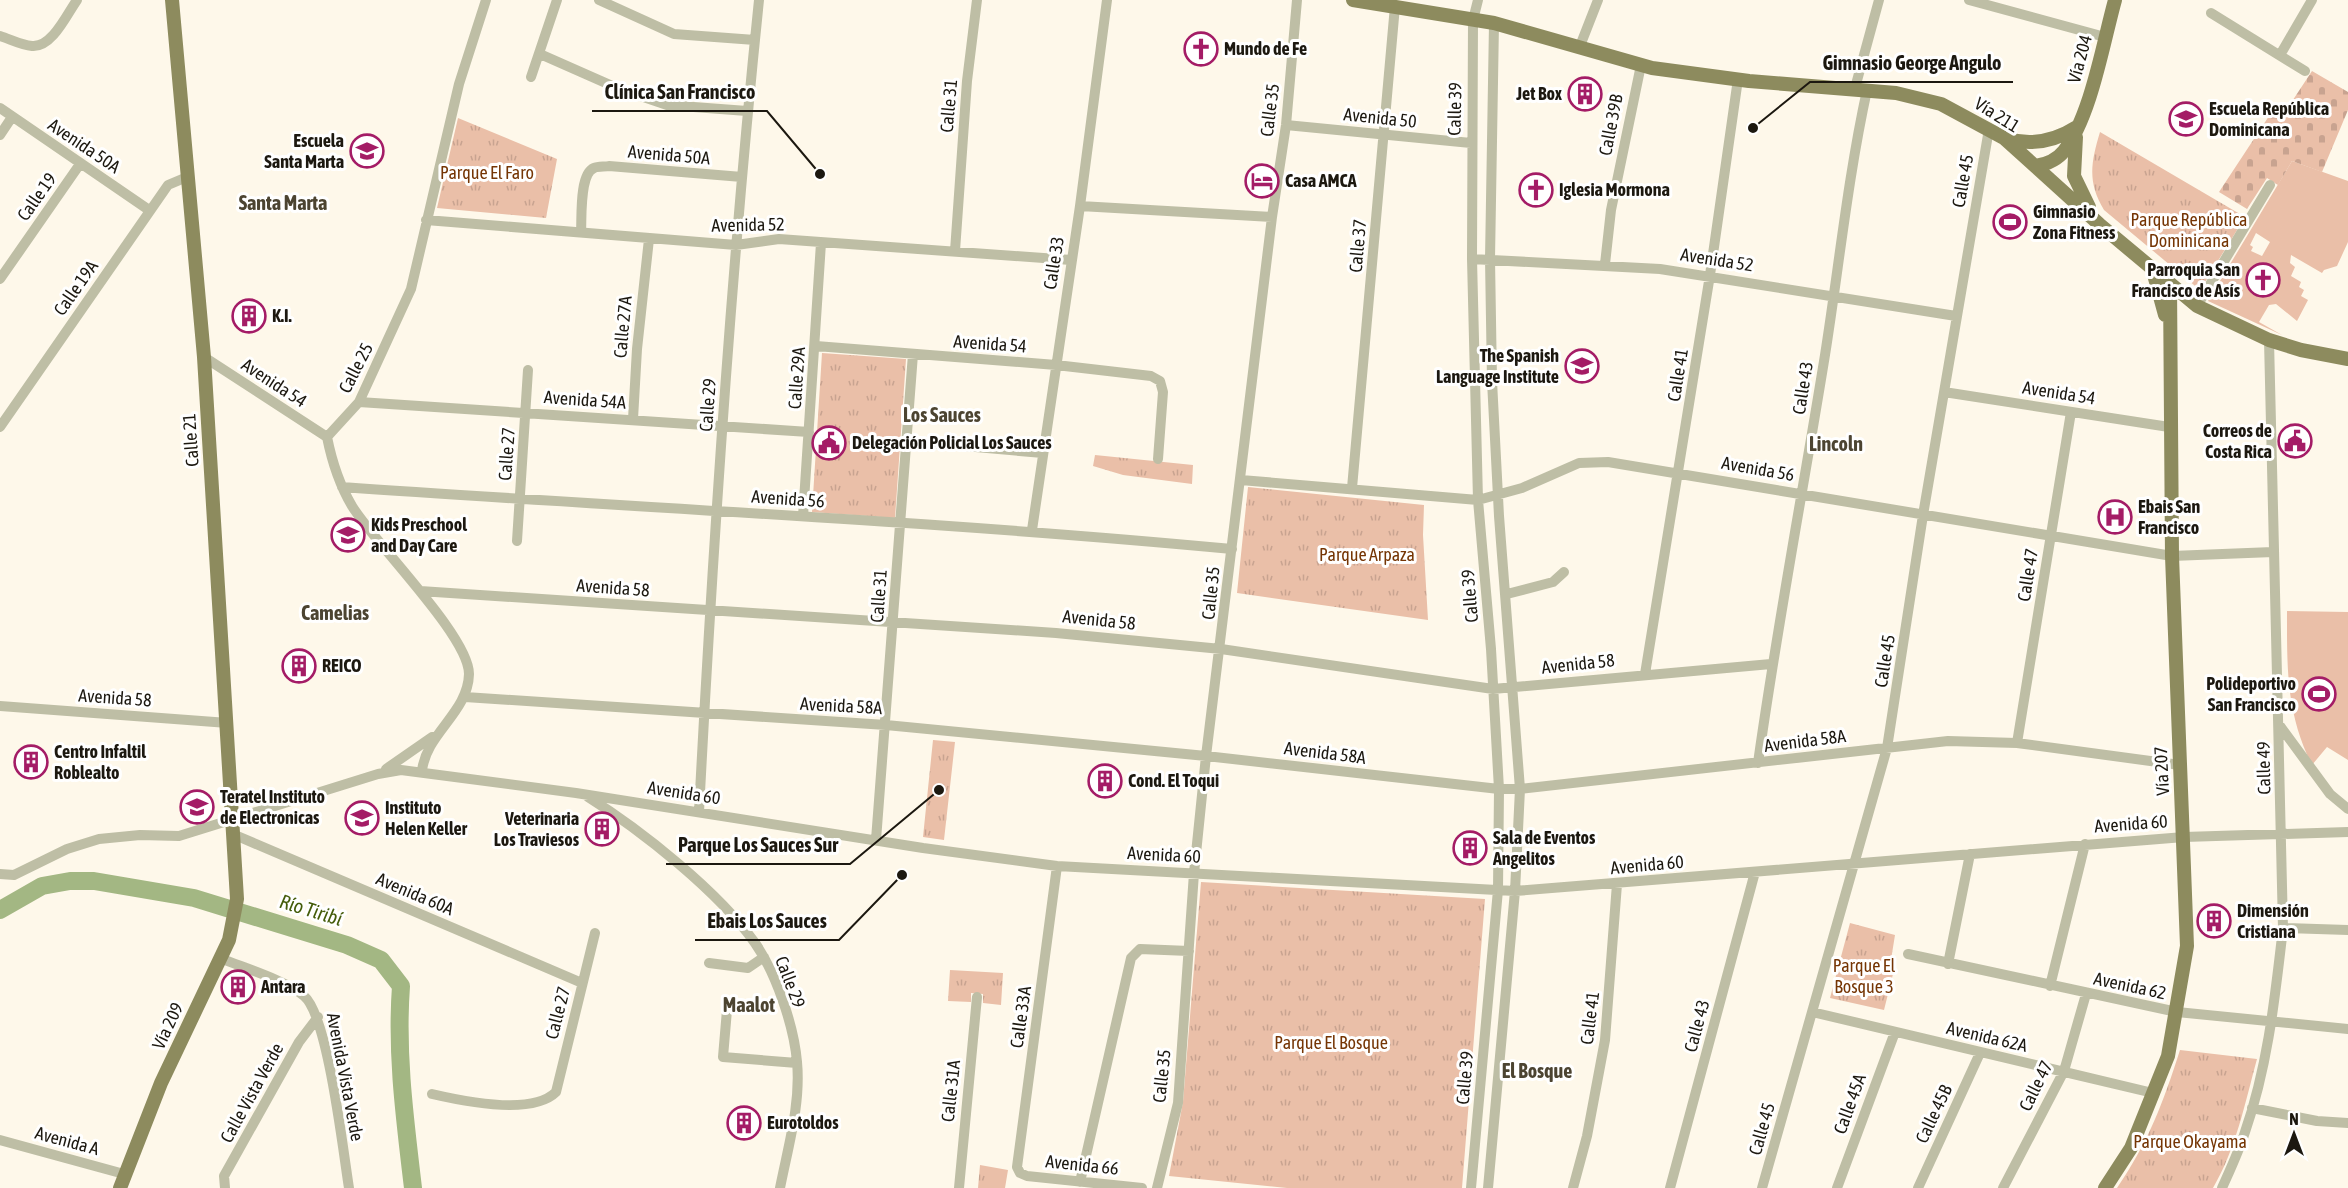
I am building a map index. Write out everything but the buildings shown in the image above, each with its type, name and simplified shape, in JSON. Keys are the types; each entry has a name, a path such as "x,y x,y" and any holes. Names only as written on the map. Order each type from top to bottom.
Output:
{"main road":[{"name":"Calle 21","path":"172,0 204,357 238,878"},
{"name":"Vía 211","path":"1353,0 1494,23 1641,64 1738,79 1861,89 1922,98 1960,112 2004,138 2099,224 2197,306 2269,340 2301,350 2348,359"},
{"name":"Vía 204","path":"2036,166 2056,159 2065,151 2077,127 2115,0"},
{"path":"2004,138 2036,143 2058,138 2077,127"},
{"path":"2077,127 2074,176 2081,195 2099,224"},
{"name":"Vía 207","path":"2153,271 2170,336"},
{"name":"Vía 207","path":"2105,1188 2131,1148 2168,1056 2187,946 2172,556 2169,427 2170,284"},
{"name":"Vía 209","path":"122,1181 161,1083 229,940 237,899 238,878"}],"street":[{"path":"0,36 30,46 39,46 47,42 76,0"},
{"name":"Calle 25","path":"327,437 359,402 411,289 459,84 486,0"},
{"path":"531,77 557,0"},
{"path":"599,0 623,4 674,34 755,40"},
{"name":"Calle 29","path":"699,813 710,612 719,511 736,245 759,0"},
{"name":"Calle 31","path":"955,251 968,81 977,0"},
{"name":"Calle 33","path":"1032,530 1080,206 1107,0"},
{"name":"Calle 35","path":"1157,1188 1178,1103 1194,873 1206,756 1221,649 1272,217 1286,124 1297,0"},
{"name":"Calle 39","path":"1470,1188 1498,890 1499,789 1478,500 1471,143 1473,20 1478,0"},
{"path":"1580,46 1598,0"},
{"name":"Calle 43","path":"1758,763 1772,664 1834,297 1861,89 1879,0"},
{"path":"1969,0 2105,37"},
{"path":"2280,55 2312,0"},
{"name":"Calle 37","path":"1352,488 1395,6"},
{"path":"2211,13 2305,71"},
{"name":"Calle 39","path":"1488,1188 1515,891 1520,789 1498,495 1491,259 1494,23"},
{"path":"540,54 617,88 668,105 747,111"},
{"name":"Calle 39B","path":"1605,264 1611,210 1641,64"},
{"name":"Calle 41","path":"1645,674 1710,275 1738,79"},
{"name":"Avenida 50A","path":"0,108 149,210"},
{"path":"0,135 12,117"},
{"name":"Avenida 50","path":"1286,124 1471,143"},
{"name":"Calle 45","path":"1762,1188 1887,748 1923,515 1989,129"},
{"name":"Calle 19","path":"0,279 80,164"},
{"name":"Avenida 50A","path":"581,232 584,183 588,173 594,168 609,166 742,177"},
{"name":"Calle 19A","path":"1,423 149,210 168,185 187,177"},
{"path":"2197,306 2270,185"},
{"path":"1080,206 1272,217"},
{"name":"Avenida 52","path":"426,220 736,245 779,239 1071,260"},
{"name":"Calle 27A","path":"633,420 637,349 648,239"},
{"name":"Calle 29A","path":"803,516 821,243"},
{"name":"Avenida 52","path":"1472,259 1605,264 1710,275 1956,316"},
{"name":"Calle 49","path":"2222,1188 2252,1108 2272,1021 2283,928 2280,725 2273,552 2269,340"},
{"name":"Avenida 54","path":"816,346 1056,365 1151,376 1160,381 1162,392 1158,459"},
{"name":"Calle 31","path":"876,840 913,354"},
{"name":"Avenida 54","path":"204,357 327,437"},
{"name":"Calle 27","path":"517,541 528,370"},
{"name":"Avenida 54","path":"1944,392 2169,427"},
{"name":"Avenida 54A","path":"359,402 810,432"},
{"name":"Calle 47","path":"2017,743 2071,412"},
{"path":"327,437 334,469 342,488 360,517 420,591 466,658 469,674 465,697 429,747 422,771"},
{"path":"907,441 1043,453"},
{"name":"Avenida 56","path":"1241,480 1478,500 1522,488 1579,463 1593,462 1679,473 2172,556 2273,552"},
{"name":"Avenida 56","path":"342,488 901,524 1032,530 1232,549"},
{"path":"1507,594 1553,582 1564,572"},
{"name":"Avenida 58","path":"420,591 710,612 1056,633 1221,649 1493,689 1772,664"},
{"name":"Avenida 58A","path":"465,697 886,724 1206,756 1499,789 1520,789 1948,741 2017,743 2180,765"},
{"name":"Avenida 58","path":"0,706 228,723"},
{"path":"378,774 414,751 447,722"},
{"path":"2280,725 2330,794 2348,810"},
{"name":"Avenida 60","path":"0,874 14,875 67,849 99,839 140,835 179,836 378,774 401,770 582,794 1057,866 1515,891 2085,844 2184,837 2348,832"},
{"name":"Calle 29","path":"582,794 625,822 673,861 736,921 764,957 778,989 794,1040 797,1063 798,1090 780,1188"},
{"name":"Avenida 60A","path":"235,835 582,983"},
{"path":"2050,986 2085,844"},
{"path":"1948,964 1970,854"},
{"name":"Calle 33A","path":"1020,1173 1017,1167 1057,866"},
{"name":"Calle 43","path":"1670,1188 1755,872"},
{"name":"Calle 41","path":"1573,1188 1587,1136 1605,1040 1617,884"},
{"path":"2283,928 2348,930"},
{"name":"Calle 27","path":"432,1094 475,1102 513,1105 549,1099 556,1092 595,933"},
{"path":"1080,1182 1126,971 1131,958 1140,949 1189,951"},
{"name":"Avenida 62","path":"1908,954 2177,1012 2348,1029"},
{"path":"709,963 748,968 764,957"},
{"name":"Avenida Vista Verde","path":"220,958 305,996 318,1017 349,1188"},
{"name":"Calle 47","path":"2002,1188 2064,1071 2086,994"},
{"name":"Calle 31A","path":"959,1188 977,997"},
{"path":"727,1010 723,1057 797,1063"},
{"name":"Avenida 62A","path":"1812,1012 2154,1093"},
{"name":"Calle Vista Verde","path":"225,1188 224,1176 299,1042 318,1017"},
{"name":"Calle 45A","path":"1837,1188 1895,1032"},
{"name":"Calle 45B","path":"1918,1188 1980,1053"},
{"path":"2252,1108 2317,1121 2348,1123"},
{"name":"Avenida A","path":"0,1140 122,1181"},
{"name":"Avenida 66","path":"1020,1173 1027,1176 1142,1188"}],"green space":[{"path":"2312,71 2348,92 2348,110 2322,172 2292,161 2278,185 2267,178 2247,209 2219,192 2271,113 2285,112"},
{"name":"Parque El Faro","path":"458,118 557,159 546,218 437,208"},
{"name":"Parque República Dominicana","path":"2100,132 2245,217 2200,290 2104,210 2095,190 2092,172"},
{"path":"2292,161 2348,181 2348,242 2337,266 2324,270 2322,273 2291,255 2290,263 2295,267 2291,276 2301,282 2299,287 2304,290 2301,296 2308,300 2297,321 2276,304 2269,305 2259,322 2282,335 2208,301","holes":["2256,233 2270,242 2262,256 2251,251 2253,247 2250,245"]},
{"path":"822,353 906,359 895,518 812,512"},
{"path":"1095,455 1193,465 1192,484 1123,475 1093,466"},
{"name":"Parque Arpaza","path":"1248,487 1424,505 1423,535 1428,620 1237,593"},
{"name":"Polideportivo San Francisco","path":"2287,611 2348,612 2348,760 2327,747 2312,765 2303,746 2290,690"},
{"path":"933,740 955,742 944,840 923,837"},
{"name":"Parque El Bosque","path":"1201,882 1485,899 1462,1188 1287,1188 1169,1176 1183,1102"},
{"name":"Parque El Bosque 3","path":"1850,923 1895,935 1890,966 1894,970 1884,1010 1830,998"},
{"path":"950,970 1003,973 1001,1005 983,1003 983,994 971,993 971,1002 948,1001"},
{"name":"Parque Okayama","path":"2180,1050 2257,1059 2228,1158 2213,1188 2117,1188 2138,1154 2154,1121"},
{"path":"980,1165 1008,1170 1005,1188 978,1188"}],"waterway":[{"name":"Río Tiribí","path":"0,910 42,886 70,881 94,881 194,898 347,945 381,960 401,986 400,1062 413,1188"}],"place":[{"name":"Mundo de Fe","path":"1201,49"},
{"name":"Jet Box","path":"1585,94"},
{"name":"Escuela República Dominicana","path":"2186,119"},
{"name":"Gimnasio George Angulo","path":"1753,128"},
{"name":"Escuela Santa Marta","path":"367,151"},
{"name":"Clínica San Francisco","path":"820,174"},
{"name":"Casa AMCA","path":"1262,181"},
{"name":"Iglesia Mormona","path":"1536,190"},
{"name":"Gimnasio Zona Fitness","path":"2010,222"},
{"name":"Parroquia San Francisco de Asís","path":"2263,280"},
{"name":"K.I.","path":"249,316"},
{"name":"The Spanish Language Institute","path":"1582,366"},
{"name":"Correos de Costa Rica","path":"2295,441"},
{"name":"Delegación Policial Los Sauces","path":"829,443"},
{"name":"Ebais San Francisco","path":"2115,517"},
{"name":"Kids Preschool and Day Care","path":"348,535"},
{"name":"REICO","path":"299,666"},
{"name":"Polideportivo San Francisco","path":"2319,694"},
{"name":"Centro Infaltil Roblealto","path":"31,762"},
{"name":"Cond. El Toqui","path":"1105,781"},
{"name":"Parque Los Sauces Sur","path":"939,790"},
{"name":"Teratel Instituto de Electronicas","path":"197,807"},
{"name":"Instituto Helen Keller","path":"362,818"},
{"name":"Veterinaria Los Traviesos","path":"602,829"},
{"name":"Sala de Eventos Angelitos","path":"1470,848"},
{"name":"Ebais Los Sauces","path":"902,875"},
{"name":"Dimensión Cristiana","path":"2214,921"},
{"name":"Antara","path":"238,987"},
{"name":"Eurotoldos","path":"744,1123"}],"district":[{"name":"Santa Marta","path":"283,203"},
{"name":"Los Sauces","path":"942,415"},
{"name":"Lincoln","path":"1836,444"},
{"name":"Camelias","path":"335,613"},
{"name":"Maalot","path":"749,1005"},
{"name":"El Bosque","path":"1537,1071"}]}
